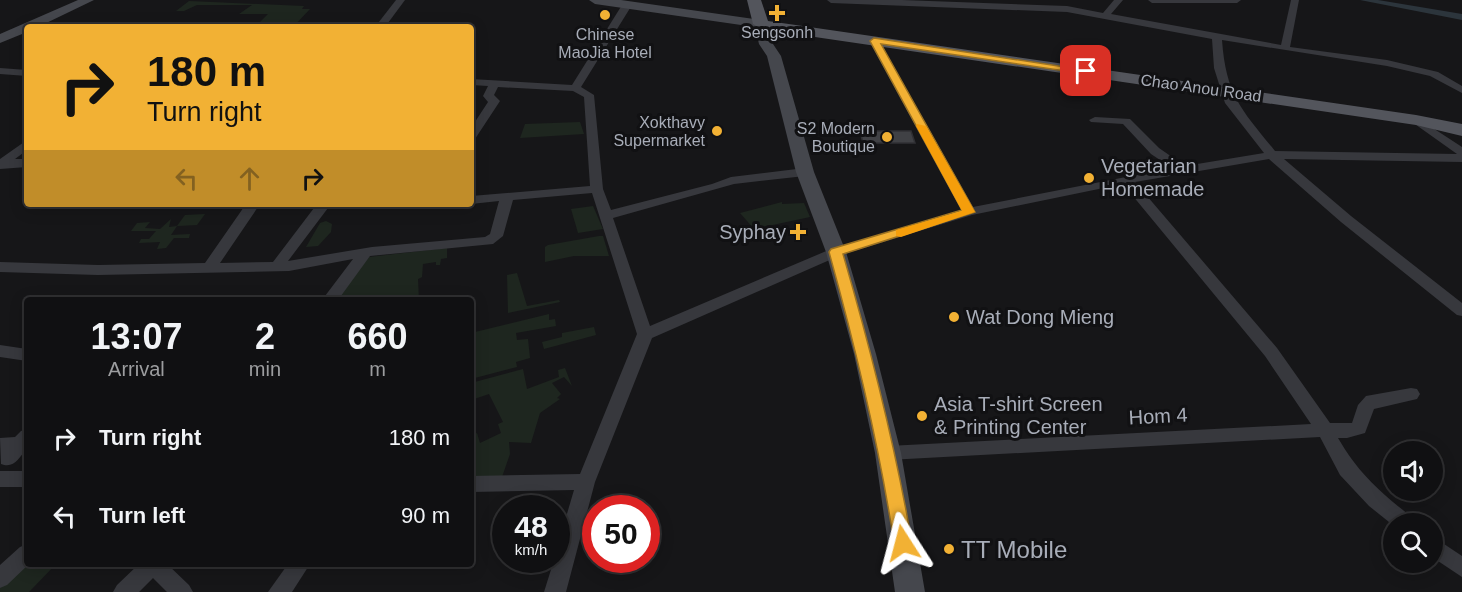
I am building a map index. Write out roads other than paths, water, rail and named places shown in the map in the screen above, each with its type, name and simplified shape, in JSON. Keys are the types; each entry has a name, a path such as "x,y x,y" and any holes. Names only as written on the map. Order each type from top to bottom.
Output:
{"main road":[{"path":"34,24 88,0"},
{"name":"Chao Anou Road","path":"595,0 1416,120 1462,124"},
{"path":"754,0 776,44 774,56 805,172 836,252 865,354 888,453 910,592"},
{"path":"764,0 767,25"},
{"path":"0,39 24,28"},
{"name":"Chao Anou Road","path":"1416,120 1462,130"}],"street":[{"path":"382,24 401,0"},
{"path":"834,0 1041,4 1285,49 1414,69 1443,78 1462,90"},
{"path":"1105,16 1119,0"},
{"path":"1152,0 1237,0"},
{"path":"1285,49 1296,0"},
{"path":"575,88 627,5"},
{"path":"1217,37 1219,68 1231,103 1272,154 1306,186 1462,311"},
{"path":"874,41 969,212"},
{"path":"0,71 24,74"},
{"path":"474,82 575,88 589,95 597,189 604,216 645,334 586,482 555,592"},
{"path":"474,133 494,101 488,96 494,84"},
{"path":"1095,120 1126,121 1155,151 1182,170"},
{"path":"1416,120 1462,152"},
{"path":"2,164 24,146"},
{"path":"645,334 836,252 969,212 1126,180 1272,154 1462,158"},
{"path":"2,164 24,163"},
{"path":"604,216 717,187 731,181 805,172"},
{"path":"1126,180 1271,352 1325,430 1347,470 1360,485 1393,513"},
{"path":"474,200 597,189"},
{"path":"0,267 98,270 311,264 365,252 494,239 507,198"},
{"path":"210,267 252,207"},
{"path":"279,264 322,207"},
{"path":"332,297 365,252"},
{"path":"1446,298 1462,294"},
{"path":"0,351 24,355"},
{"name":"Hom 4","path":"888,453 1325,430 1347,431 1359,428 1366,405 1372,401 1411,393"},
{"path":"4,452 23,440"},
{"path":"0,479 24,479"},
{"path":"474,484 586,482"},
{"path":"1443,553 1462,568"},
{"path":"0,578 24,556"},
{"path":"124,592 150,567"},
{"path":"156,567 182,592"},
{"path":"279,592 298,567"}],"waterway":[{"path":"1364,0 1462,17"}],"place":[{"name":"Sengsonh","path":"777,13"},
{"name":"Chinese MaoJia Hotel","path":"605,15"},
{"name":"Xokthavy Supermarket","path":"717,131"},
{"name":"S2 Modern Boutique","path":"887,137"},
{"name":"Vegetarian Homemade","path":"1089,178"},
{"name":"Syphay","path":"798,232"},
{"name":"Wat Dong Mieng","path":"954,317"},
{"name":"Asia T-shirt Screen & Printing Center","path":"922,416"},
{"name":"TT Mobile","path":"949,549"}]}
